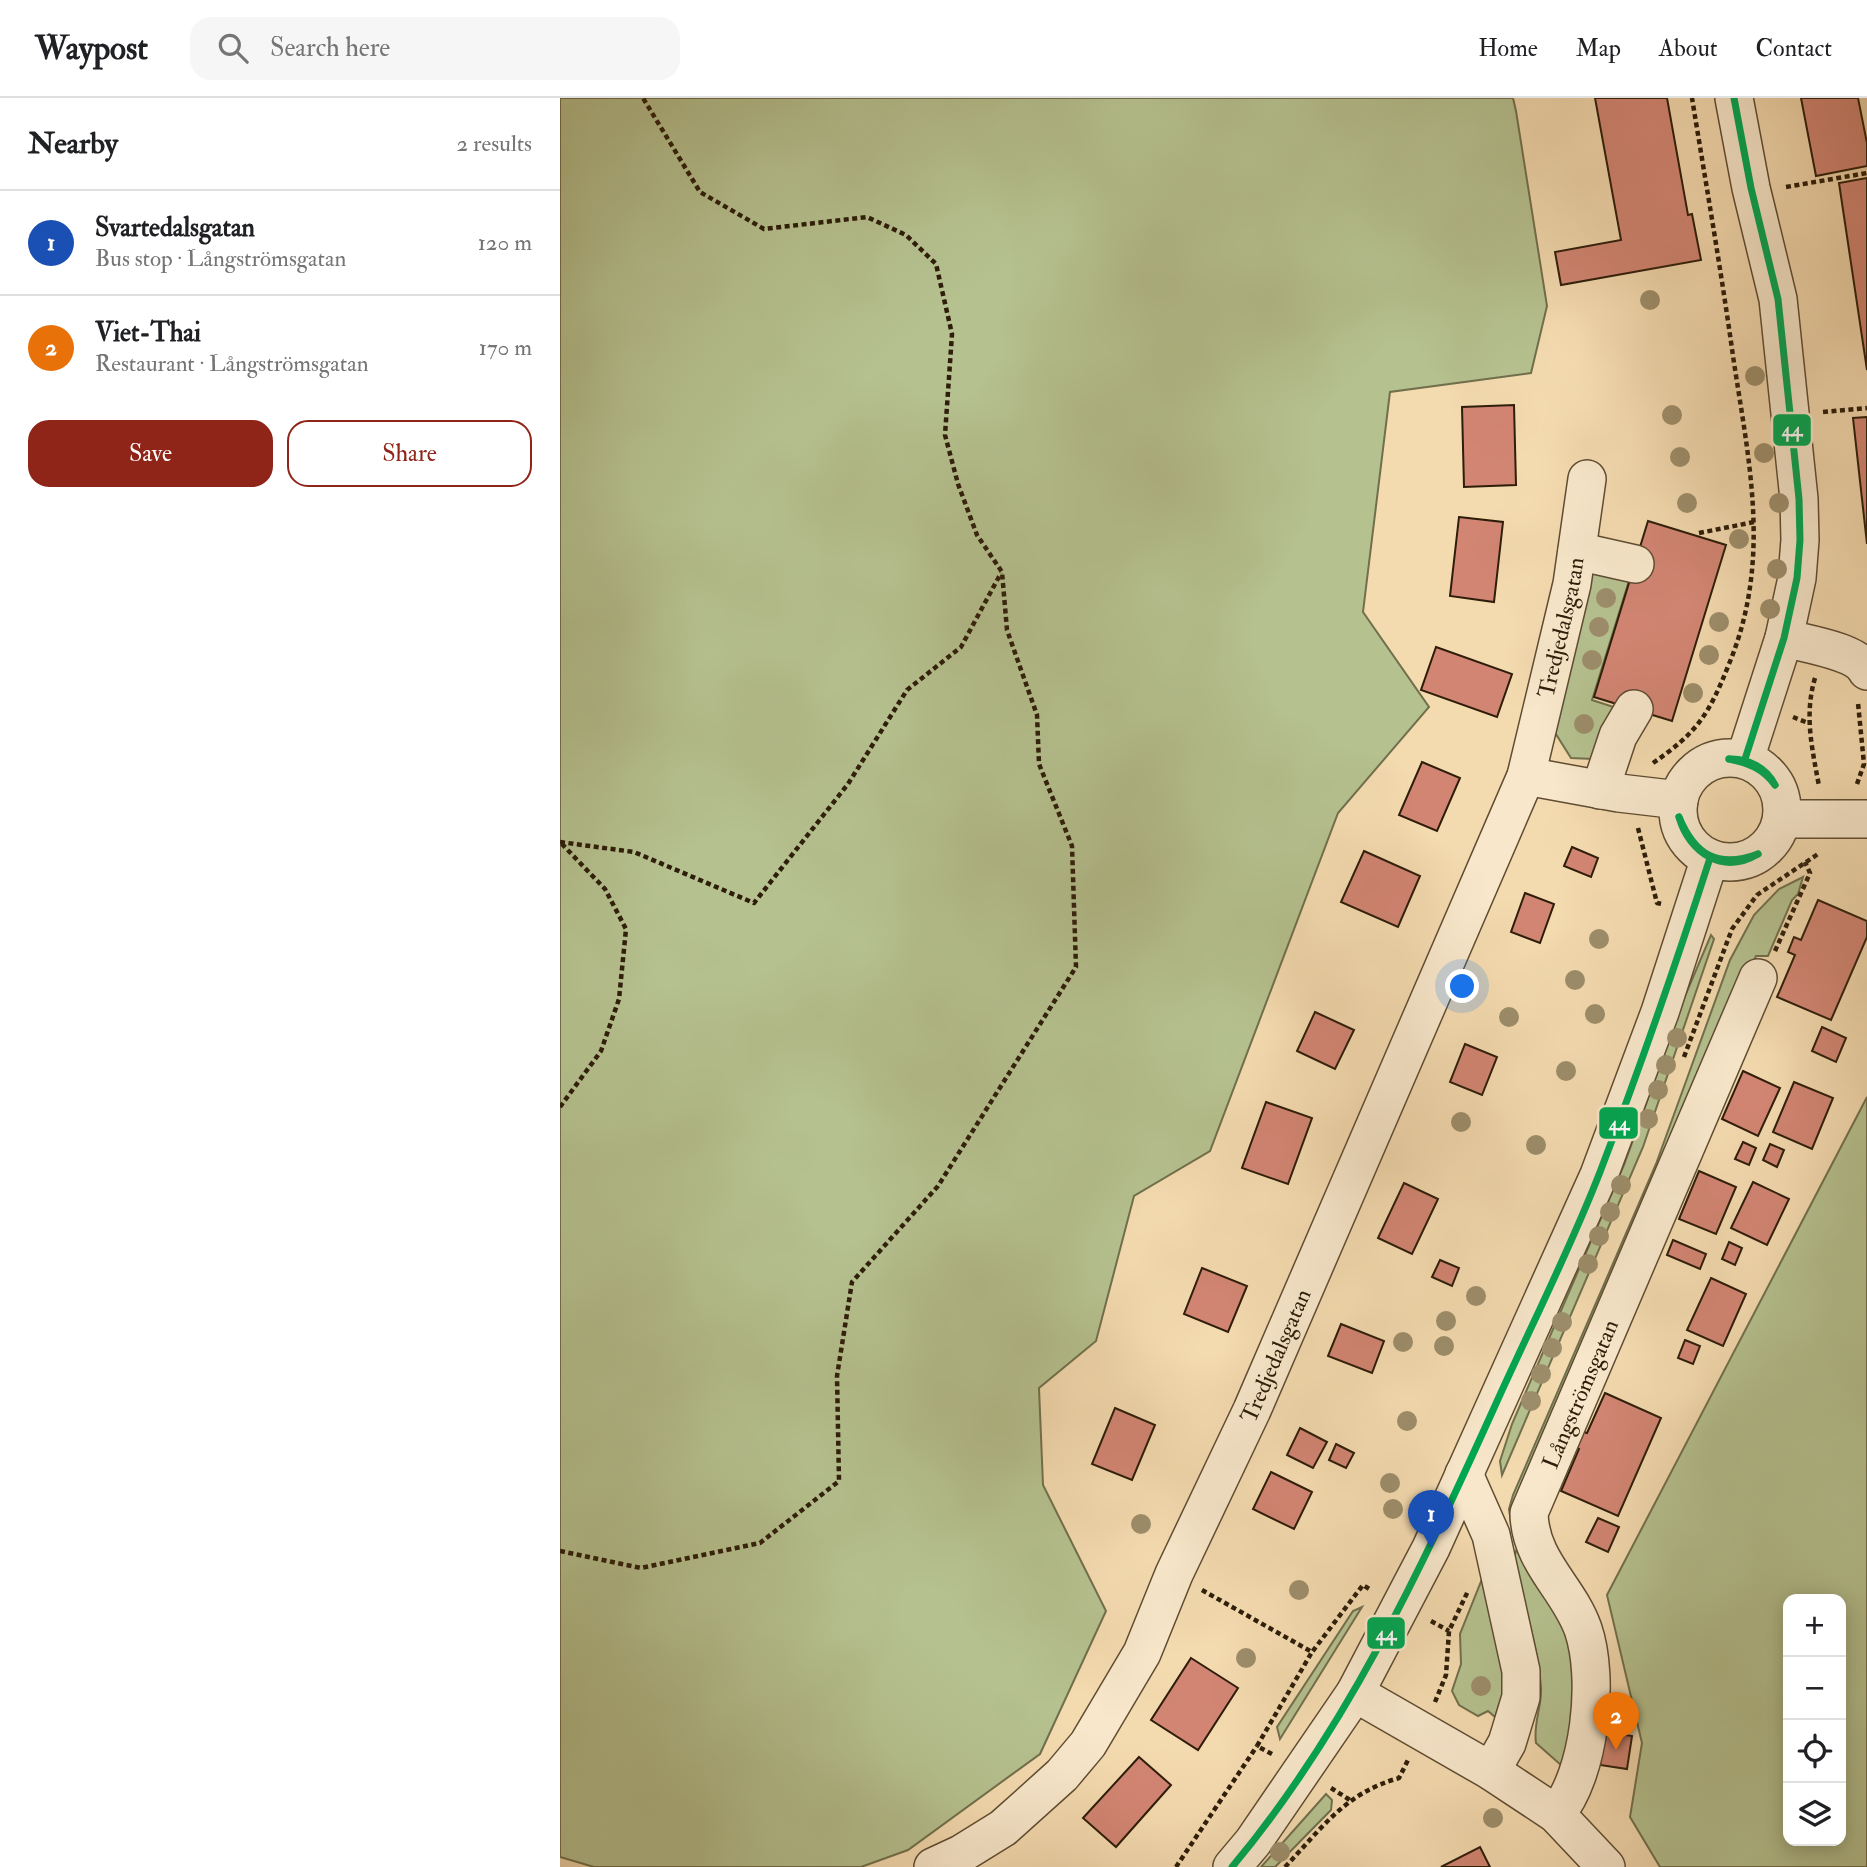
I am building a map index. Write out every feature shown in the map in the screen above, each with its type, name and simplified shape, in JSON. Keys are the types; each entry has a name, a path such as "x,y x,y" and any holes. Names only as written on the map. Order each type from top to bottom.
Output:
{"street":[{"path":"1734,98 1751,188 1778,299 1791,416 1800,540 1797,578 1784,638 1745,759"},
{"name":"Tredjedalsgatan","path":"933,1867 961,1854 1003,1828 1071,1765 1088,1744 1142,1653 1174,1574 1252,1410 1526,776 1553,673 1577,551 1587,479"},
{"path":"1577,551 1635,564"},
{"path":"1784,638 1851,657 1863,664 1862,681"},
{"path":"1600,790 1618,736 1634,709"},
{"path":"1730,757 1745,759 1759,765 1779,789 1783,819 1778,834 1756,856 1741,862 1710,858 1688,841 1679,821 1679,800 1683,786 1703,765 1730,757"},
{"path":"1526,776 1600,790 1679,800"},
{"path":"1783,819 1860,804"},
{"path":"1232,1867 1253,1842 1355,1693 1431,1548 1599,1175 1660,1012 1710,858"},
{"name":"Långströmsgatan","path":"1556,1814 1568,1800 1578,1780 1590,1713 1589,1672 1583,1628 1537,1552 1529,1513 1758,978"},
{"path":"1464,1474 1492,1535 1521,1671 1521,1697 1507,1743 1491,1771"},
{"path":"1355,1693 1491,1771 1556,1814 1606,1867"}],"path":[{"path":"560,1551 640,1568 760,1543 839,1481 838,1376 852,1282 938,1186 1076,967 1072,846 1039,764 1037,715 1007,630 1002,572 977,534 958,484 945,435 952,334 936,264 906,235 867,217 764,229 700,192 643,98"},
{"path":"1692,98 1751,474 1755,558 1747,616 1732,657"},
{"path":"1786,187 1867,173"},
{"path":"1791,416 1867,408"},
{"path":"1699,533 1754,522"},
{"path":"560,842 634,852 754,903 848,784 907,690 961,647 1002,572"},
{"path":"1860,804 1860,781 1864,764 1862,681"},
{"path":"560,842 605,889 626,929 619,999 601,1051 560,1107"},
{"path":"1758,978 1770,962 1810,873 1805,862"},
{"path":"1174,1574 1312,1652 1363,1585 1449,1630"},
{"path":"1176,1867 1257,1746"}],"green space":[{"path":"560,98 1513,98 1516,111 1547,306 1531,373 1390,392 1363,612 1429,707 1338,813 1210,1151 1134,1196 1096,1341 1039,1388 1043,1485 1106,1611 1040,1754 908,1850 861,1867 594,1867 560,1857"},
{"path":"1632,571 1592,700 1620,709 1593,759 1571,758 1554,731 1591,573"},
{"path":"1803,877 1798,894 1792,900 1768,956 1756,956 1516,1524 1511,1523 1509,1509 1513,1495 1656,1164 1730,960 1754,915 1779,889"},
{"path":"1711,935 1714,939 1643,1147 1502,1475 1500,1461 1512,1424 1624,1165 1685,996"},
{"path":"1867,1097 1867,1867 1660,1867 1630,1817 1642,1743 1607,1595"},
{"path":"1517,1548 1524,1549 1572,1631 1581,1682 1562,1766 1536,1743 1541,1688 1537,1656 1514,1558"},
{"path":"1484,1574 1509,1674 1495,1717 1488,1711 1478,1716 1459,1705 1452,1691 1461,1664 1460,1634"},
{"path":"1362,1607 1280,1739 1277,1727 1353,1611"},
{"path":"1326,1794 1332,1800 1331,1810 1275,1867 1261,1867"}],"building":[{"path":"1595,98 1667,98 1688,215 1692,214 1701,260 1561,285 1555,252 1621,240"},
{"path":"1801,98 1858,98 1867,143 1867,166 1816,176"},
{"path":"1867,178 1867,370 1839,183"},
{"path":"1514,405 1516,485 1464,487 1462,407"},
{"path":"1867,417 1867,544 1853,418"},
{"path":"1459,517 1503,522 1494,602 1450,596"},
{"path":"1648,521 1726,545 1672,721 1594,697"},
{"path":"1436,647 1512,674 1497,717 1421,690"},
{"path":"1422,762 1460,778 1437,831 1399,815"},
{"path":"1572,847 1598,858 1591,877 1564,866"},
{"path":"1364,851 1420,876 1398,927 1341,902"},
{"path":"1525,893 1554,904 1540,943 1511,932"},
{"path":"1818,900 1867,921 1867,937 1831,1020 1777,997 1795,955 1788,952 1794,937 1801,940"},
{"path":"1315,1012 1354,1030 1335,1069 1297,1051"},
{"path":"1822,1027 1846,1038 1836,1062 1812,1051"},
{"path":"1465,1044 1497,1057 1482,1095 1450,1082"},
{"path":"1743,1071 1780,1088 1758,1136 1722,1119"},
{"path":"1794,1082 1833,1098 1812,1149 1773,1132"},
{"path":"1266,1102 1312,1118 1288,1184 1242,1168"},
{"path":"1743,1142 1756,1148 1749,1165 1735,1159"},
{"path":"1770,1144 1784,1150 1777,1167 1763,1160"},
{"path":"1699,1171 1736,1187 1716,1234 1679,1219"},
{"path":"1753,1182 1789,1199 1767,1245 1731,1228"},
{"path":"1404,1183 1438,1199 1412,1254 1378,1238"},
{"path":"1673,1240 1706,1254 1700,1269 1667,1255"},
{"path":"1729,1242 1742,1248 1735,1265 1722,1259"},
{"path":"1440,1260 1459,1268 1452,1286 1432,1277"},
{"path":"1202,1268 1247,1286 1228,1332 1184,1314"},
{"path":"1711,1278 1746,1294 1723,1346 1687,1330"},
{"path":"1341,1324 1384,1341 1372,1373 1328,1356"},
{"path":"1685,1340 1700,1346 1693,1364 1678,1358"},
{"path":"1605,1393 1661,1418 1618,1516 1561,1491 1579,1449 1574,1446 1581,1431 1587,1433"},
{"path":"1115,1408 1155,1425 1132,1480 1092,1464"},
{"path":"1300,1428 1327,1442 1313,1468 1287,1455"},
{"path":"1336,1444 1354,1453 1346,1468 1329,1460"},
{"path":"1271,1472 1312,1492 1294,1529 1253,1509"},
{"path":"1598,1518 1619,1527 1608,1552 1586,1542"},
{"path":"1191,1658 1238,1688 1198,1750 1151,1720"},
{"path":"1605,1732 1632,1736 1627,1769 1600,1765"},
{"path":"1139,1757 1171,1785 1116,1847 1083,1818"},
{"path":"1480,1847 1490,1867 1441,1867"}],"transit line":[{"name":"44","path":"1734,98 1751,188 1778,299 1799,499 1800,540 1797,578 1784,638 1745,759"},
{"name":"44","path":"1729,759 1755,768 1775,785"},
{"name":"44","path":"1729,759 1756,765 1775,785"},
{"name":"44","path":"1679,817 1692,841 1709,855 1731,860 1758,854"},
{"name":"44","path":"1679,817 1691,841 1709,857 1732,862 1758,854"},
{"name":"44","path":"1232,1867 1311,1761 1346,1704 1438,1529 1588,1202 1671,977 1710,858"}],"place":[{"name":"Svartedalsgatan","path":"1431,1548"},
{"name":"Viet-Thai","path":"1616,1750"}]}
